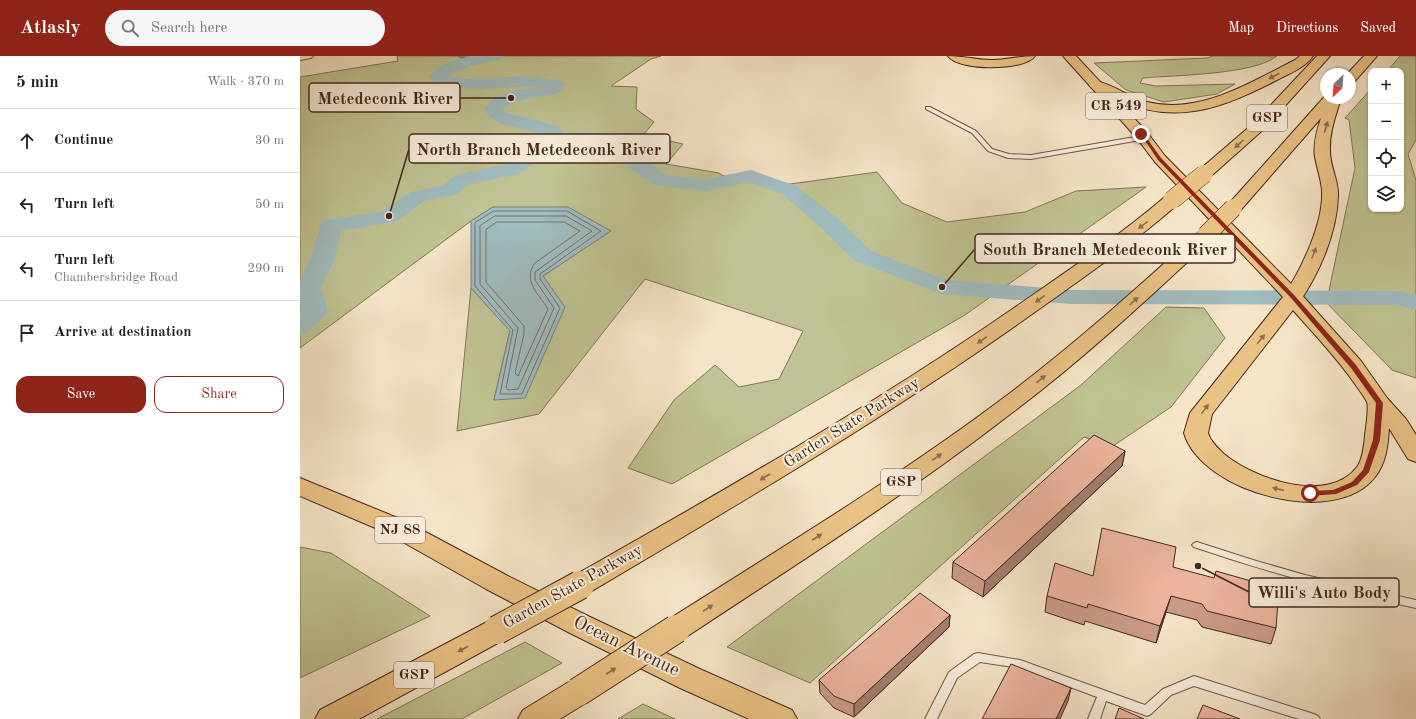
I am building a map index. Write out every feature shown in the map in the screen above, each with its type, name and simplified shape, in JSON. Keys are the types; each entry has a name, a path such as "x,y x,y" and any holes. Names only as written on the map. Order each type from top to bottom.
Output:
{"main road":[{"path":"954,56 978,62 1000,63 1029,56"},
{"name":"CR 549","path":"1056,56 1122,129 1160,159"},
{"name":"CR 549","path":"1069,56 1141,134 1160,159 1289,298 1310,316 1353,366 1379,403 1398,424 1416,454"},
{"path":"1096,85 1127,100 1148,107 1168,110 1188,108 1207,105 1233,97 1299,63 1307,56"},
{"name":"Garden State Parkway","path":"331,719 580,585 815,447 970,348 1148,221 1260,125 1324,56"},
{"path":"1356,72 1371,56"},
{"name":"GSP","path":"534,719 676,629 904,480 1002,410 1115,318 1206,234 1233,208 1327,104"},
{"path":"1331,104 1324,132 1322,152 1329,182 1330,196 1328,212 1322,232 1289,298 1201,413 1196,432 1202,446 1219,463 1242,477 1262,486 1284,491 1310,493 1334,492 1354,483 1367,471 1376,440 1379,403"},
{"name":"Ocean Avenue","path":"300,486 396,527 496,582 578,624 781,719"}],"street":[{"path":"300,57 308,56"}],"lane":[{"path":"928,108 974,132 990,150 1008,156 1031,157 1135,139"},
{"path":"1197,545 1242,561 1314,581 1416,604"},
{"path":"931,719 953,675 978,657 1020,664 1147,711 1166,692 1194,681 1314,719"},
{"path":"1094,719 1103,695"}],"green space":[{"path":"397,56 661,56 651,59 611,86 637,87 636,109 654,122 643,135 683,144 666,164 719,173 723,176 733,176 783,185 877,172 902,203 947,222 1025,212 1076,191 1146,187 965,315 672,484 628,468 674,400 715,365 739,387 779,379 803,331 645,279 539,414 457,431 471,288 510,330 494,400 543,276 610,231 493,207 471,221 300,348 300,77 398,61"},
{"path":"1213,56 1277,56 1266,62 1232,71 1143,78 1140,83 1156,86 1235,84 1217,94 1164,102 1126,90 1094,63 1207,58"},
{"path":"1400,56 1416,56 1416,140 1408,154 1416,180 1416,378 1392,370 1319,295 1328,295 1355,168 1349,120 1345,118 1368,92 1368,212 1404,212 1404,68 1390,68"},
{"path":"1166,307 1204,308 1225,338 1171,407 1113,446 1084,437 810,683 727,647 1081,385"},
{"path":"300,547 331,553 430,616 300,678"},
{"path":"525,642 562,663 462,719 377,719"},
{"path":"643,704 675,719 618,719"}],"water":[{"path":"493,207 568,207 611,231 543,276 565,307 525,398 494,400 510,331 471,288 471,221"}],"building":[{"path":"1094,435 1125,451 985,581 953,562"},
{"path":"1102,528 1176,547 1173,567 1214,578 1216,571 1279,589 1276,628 1207,611 1202,604 1171,596 1160,626 1088,604 1087,608 1047,596 1055,563 1093,576"},
{"path":"920,593 950,615 854,704 834,696 819,680"},
{"path":"1011,664 1071,688 1056,719 982,719"},
{"path":"1203,705 1240,719 1197,719"},
{"path":"1119,708 1144,719 1115,719"}],"waterway":[{"path":"459,56 471,61"},
{"path":"496,56 455,65 441,72 437,77 446,81 468,84 526,81 557,85 557,87 550,90 516,96 500,103 493,109 495,113 501,117 539,127 556,134 558,140"},
{"path":"558,140 590,138 611,146 661,181 706,185 751,176 789,190 828,222 863,256 942,287 1071,297 1397,298 1416,303"},
{"path":"300,326 315,312 309,288 323,258 331,226 389,216 418,196 448,191 463,179 510,170 558,140"}],"place":[{"name":"Metedeconk River","path":"511,98"},
{"name":"North Branch Metedeconk River","path":"389,216"},
{"name":"South Branch Metedeconk River","path":"942,287"},
{"name":"Willi's Auto Body","path":"1198,566"}],"route":[{"path":"1141,134 1160,159 1293,297 1353,366 1379,403 1376,440 1367,471 1354,483 1334,492 1310,493"}]}
